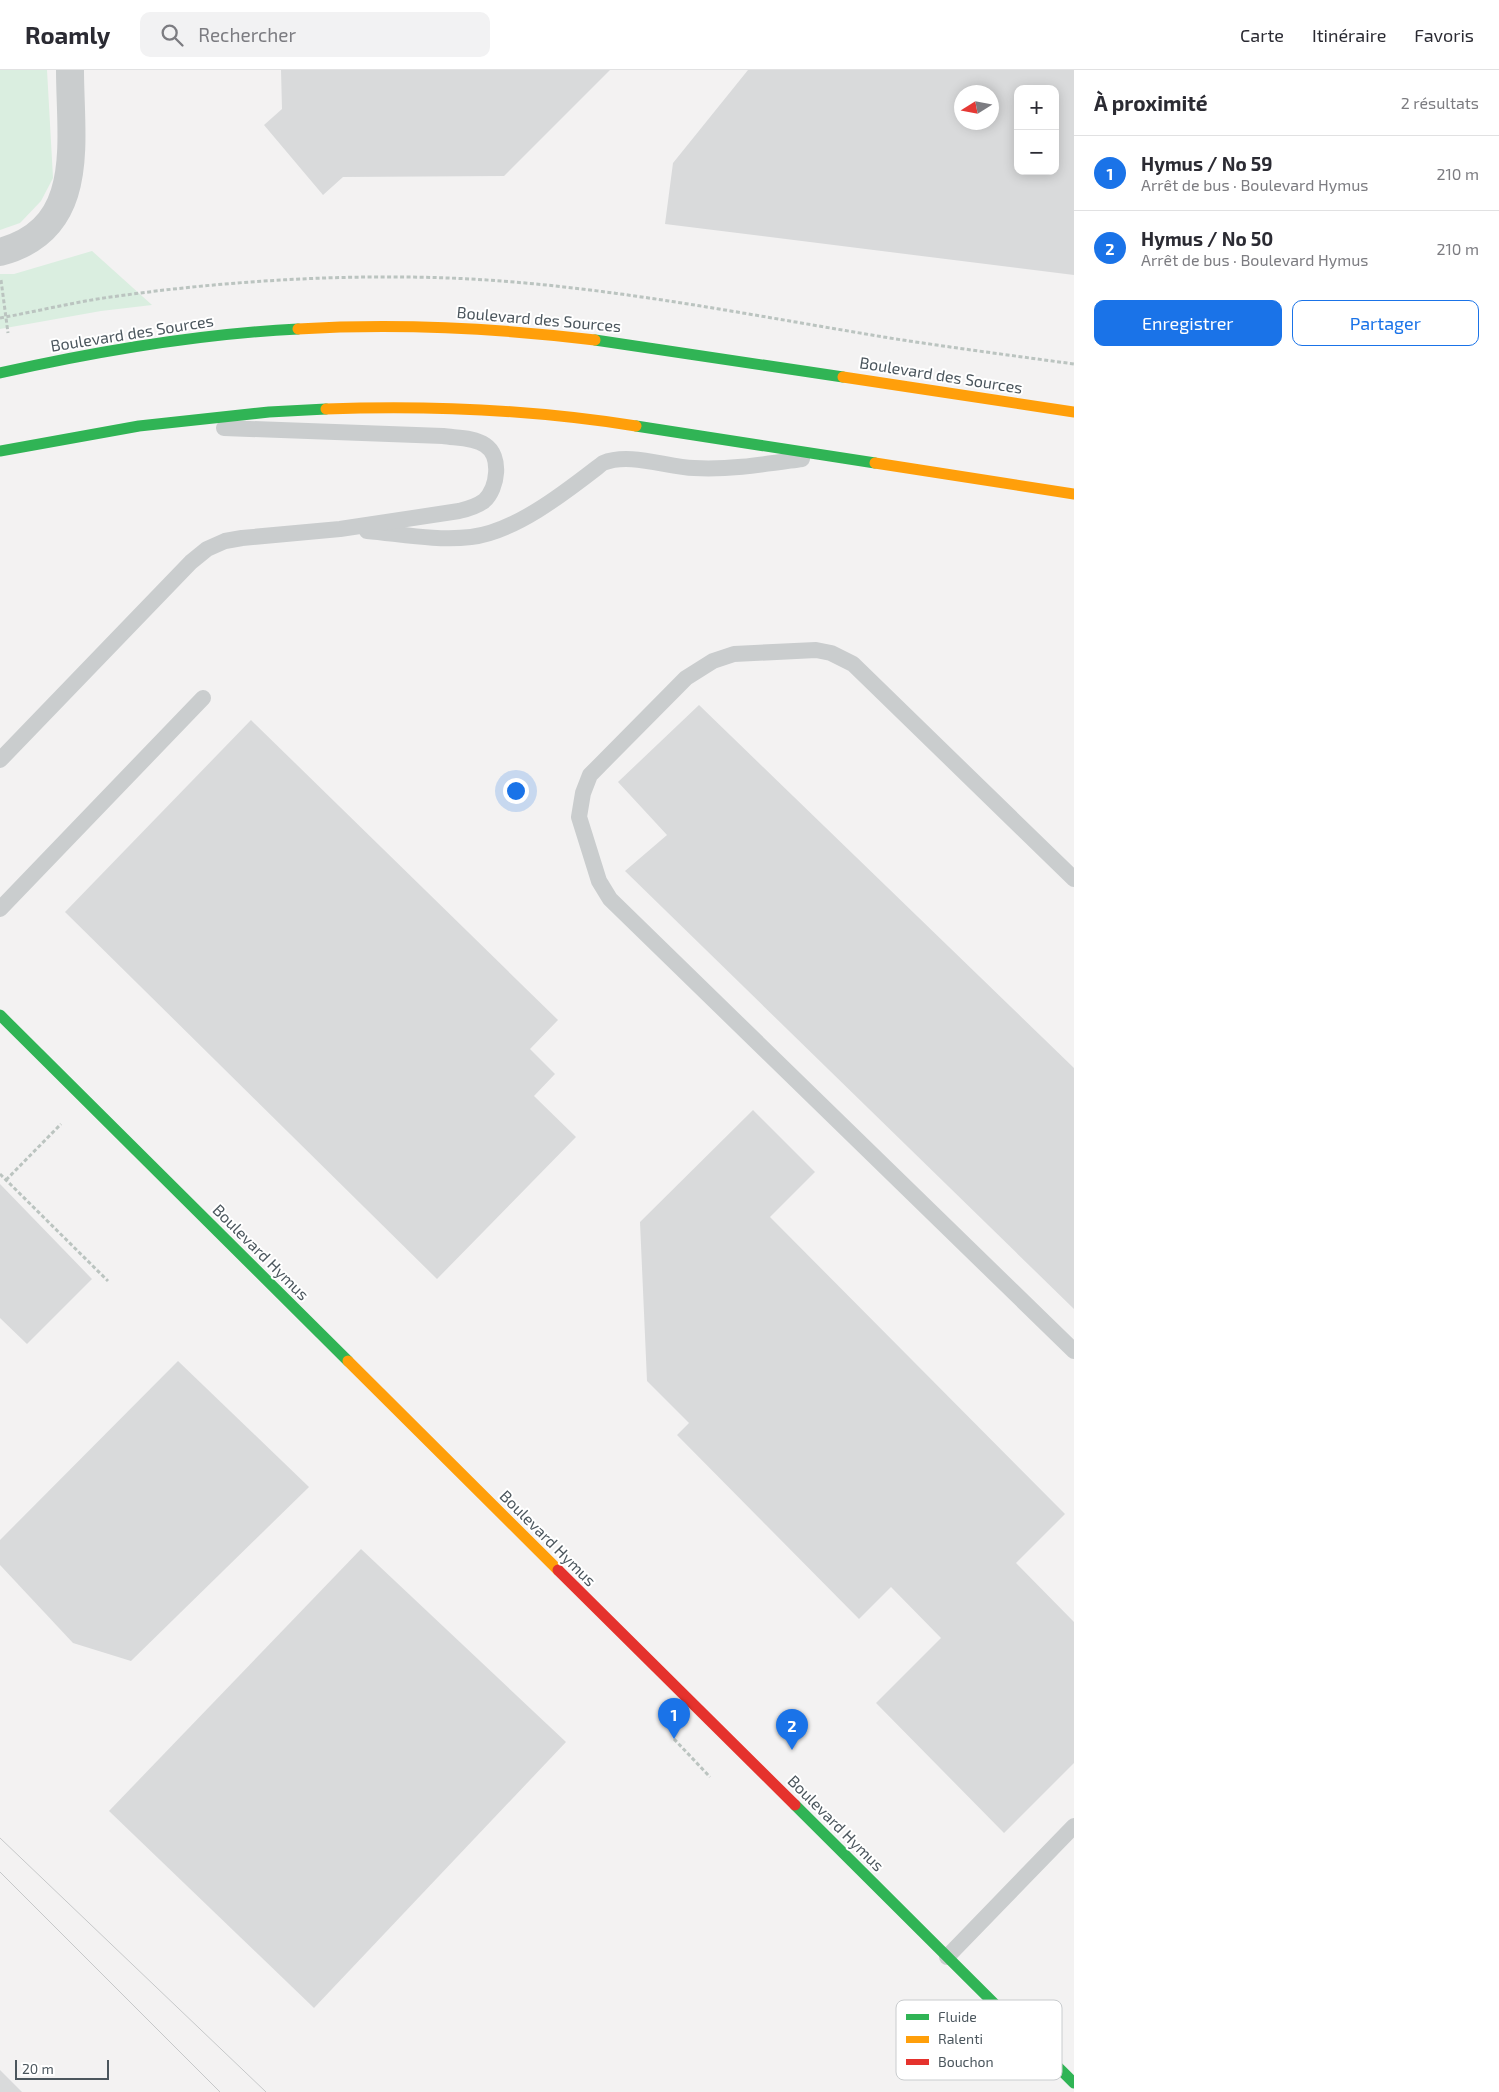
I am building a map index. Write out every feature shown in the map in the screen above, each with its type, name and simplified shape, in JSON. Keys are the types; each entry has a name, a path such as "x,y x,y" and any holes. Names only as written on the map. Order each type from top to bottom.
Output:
{"main road":[{"name":"Boulevard des Sources","path":"0,373 92,352 188,338 266,331 366,327 450,327 619,342 1074,412"},
{"path":"0,451 139,426 269,412 329,409 457,408 579,417 1074,494"},
{"name":"Boulevard Hymus","path":"0,1015 990,2000"},
{"name":"Boulevard Hymus","path":"1062,2071 1074,2083"}],"street":[{"path":"0,252 14,249 32,240 54,217 62,202 68,184 70,164 70,70"}],"lane":[{"path":"0,760 191,562 207,549 225,541 242,538 340,529 459,511 474,507 486,499 493,487 496,461 490,449 476,441 443,436 139,426"},
{"path":"340,529 445,538 471,537 490,532 520,520 551,502 611,459 625,459 693,468 727,468 824,455"},
{"path":"1074,879 852,664 831,653 816,650 734,654 706,666 686,678 590,775 583,793 579,817 599,881 610,899 1074,1351"},
{"path":"0,909 204,698"},
{"path":"947,1957 1074,1826"}],"path":[{"path":"1,277 8,333"},
{"path":"6,1180 61,1124"},
{"path":"0,1174 108,1281"},
{"path":"674,1740 710,1777"}],"green space":[{"path":"0,70 47,70 53,178 41,201 20,223 0,230"},
{"path":"92,251 152,305 101,311 0,329 0,274 14,274"}],"building":[{"path":"281,70 610,70 504,176 343,177 323,195 264,125 282,109"},
{"path":"748,70 1074,70 1074,275 665,224 673,163"},
{"path":"699,705 1074,1068 1074,1309 625,871 667,835 618,782"},
{"path":"251,720 558,1020 530,1049 555,1074 534,1096 576,1137 437,1279 65,912"},
{"path":"753,1110 815,1172 770,1217 1065,1514 1016,1563 1074,1622 1074,1763 1004,1833 876,1703 941,1638 891,1587 859,1619 677,1435 689,1423 647,1381 640,1222"},
{"path":"0,1184 92,1279 27,1344 0,1318"},
{"path":"178,1361 309,1487 131,1661 73,1643 0,1565 0,1540"},
{"path":"361,1549 566,1742 314,2008 109,1811"},
{"path":"0,2070 22,2092 0,2092"}],"tram line":[{"path":"0,1838 266,2092"},
{"path":"0,1872 220,2092"}],"traffic: fast":[{"path":"0,373 185,339 298,329"},
{"path":"595,340 843,377"},
{"path":"0,451 139,426 269,412 326,409"},
{"path":"636,426 875,463"},
{"path":"0,1015 348,1361"},
{"path":"795,1805 991,2000"},
{"path":"1062,2071 1074,2083"}],"traffic: slow":[{"path":"298,329 373,326 447,328 521,332 595,340"},
{"path":"843,377 1074,412"},
{"path":"326,409 443,408 482,410 559,416 636,426"},
{"path":"875,463 1074,494"},
{"path":"348,1361 558,1570"}],"traffic: jam":[{"path":"558,1570 795,1805"}],"place":[{"name":"Hymus / No 59","path":"674,1739"},
{"name":"Hymus / No 50","path":"792,1750"}]}
